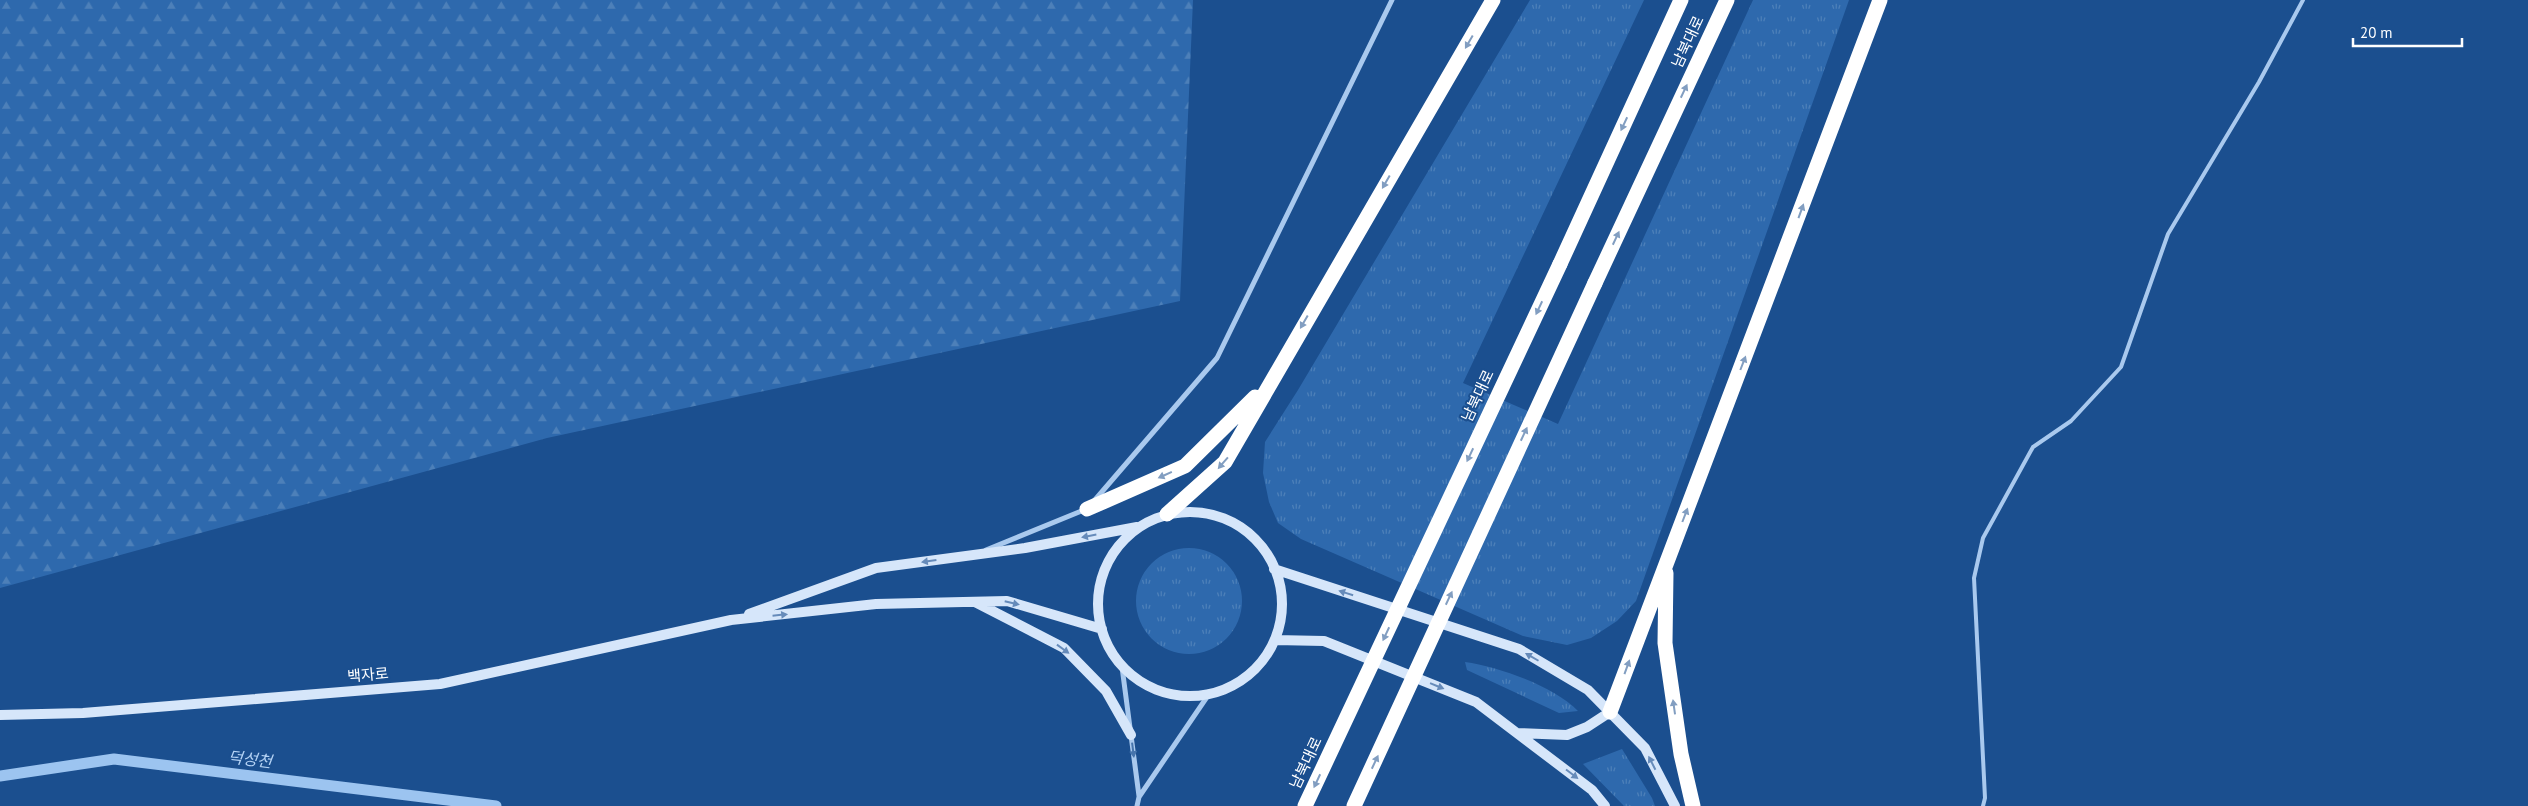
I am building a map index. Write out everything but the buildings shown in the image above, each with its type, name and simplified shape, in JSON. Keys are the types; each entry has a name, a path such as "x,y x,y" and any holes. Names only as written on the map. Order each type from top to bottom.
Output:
{"highway":[{"path":"1166,514 1225,462 1267,386 1493,0"},
{"name":"남북대로","path":"1305,806 1560,264 1681,0"},
{"name":"남북대로","path":"1354,806 1727,0"},
{"path":"1610,712 1880,0"},
{"path":"1087,509 1185,466 1267,386"},
{"path":"1666,562 1665,643 1681,754 1693,806"}],"street":[{"path":"971,556 1087,509 1125,462 1216,358 1392,0"},
{"path":"732,620 876,568 1025,548 1137,527 1166,514 1196,512 1224,518 1250,534 1268,556 1280,583 1282,612 1275,640 1258,665 1236,684 1208,694 1179,695 1148,686 1122,667 1105,641 1097,610 1101,578 1114,549 1137,527"},
{"path":"1274,569 1519,649 1588,690 1610,712 1645,748 1675,806"},
{"path":"974,601 1064,648 1106,691 1131,735"},
{"path":"732,620 876,604 1007,601 1102,629"},
{"name":"백자로","path":"0,715 83,713 440,684 732,620"},
{"path":"1275,640 1324,640 1476,702 1592,790 1605,806"},
{"path":"1122,667 1139,796"},
{"path":"1136,806 1139,796 1208,694"},
{"path":"1518,733 1567,735 1588,727 1610,712"}],"lane":[{"path":"1983,806 1985,798 1974,578 1984,538 2033,447 2070,421 2121,367 2168,234 2259,82 2304,0"}],"green space":[{"path":"0,0 1193,0 1180,301 547,438 0,588"},
{"path":"1530,0 1644,0 1463,383 1558,424 1753,0 1849,0 1636,601 1617,621 1591,638 1567,645 1523,636 1301,539 1278,523 1269,502 1263,473 1265,442 1298,390"},
{"path":"1189,548 1209,552 1227,563 1238,581 1242,601 1238,621 1227,639 1209,650 1189,654 1169,650 1151,639 1140,621 1136,601 1140,581 1151,563 1169,552"},
{"path":"1465,662 1494,668 1525,679 1555,694 1578,711 1559,713 1467,670"},
{"path":"1622,749 1655,806 1624,806 1583,764"}],"waterway":[{"name":"덕성천","path":"0,776 114,759 496,806"}]}
